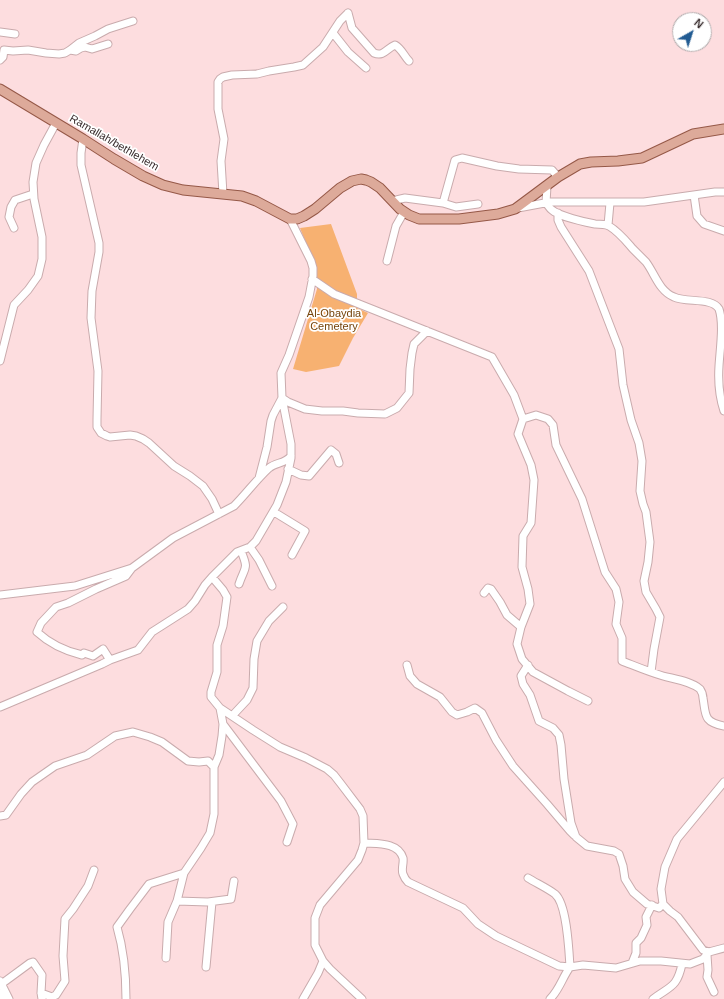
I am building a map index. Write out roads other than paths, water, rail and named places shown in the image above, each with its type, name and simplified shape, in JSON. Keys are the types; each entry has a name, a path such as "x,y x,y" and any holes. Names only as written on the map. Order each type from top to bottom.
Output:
{"main road":[{"name":"Ramallah/bethlehem","path":"0,89 114,159 163,184 183,190 242,196 256,201 290,219"},
{"path":"290,219 297,219 304,216 340,188 352,181 361,179 366,180 380,188 404,212 419,219 459,219 498,214 515,209 558,177 580,164 642,158 693,134 724,129"}],"street":[{"path":"223,194 221,161 224,139 218,109 218,82 220,79 232,75 257,74 303,64 323,47 340,21 348,13 352,28 374,53 378,55 382,54 390,47 395,45 403,51 409,61"},
{"path":"0,60 3,57 2,48 13,51 28,50 46,53 65,53 79,43 108,29 133,21"},
{"path":"0,32 15,34"},
{"path":"333,33 348,52 366,68"},
{"path":"70,50 76,51 85,47 92,48 108,44"},
{"path":"0,361 14,305 28,290 38,276 42,259 42,237 33,194 33,182 36,163 56,124"},
{"path":"83,139 81,165 99,243 99,252 92,291 91,318 98,371 97,427 101,433 110,437 136,436 149,443 174,466 203,486 212,499 219,514"},
{"path":"443,203 455,160 462,158 497,166 519,169 552,170 558,177"},
{"path":"547,186 546,203 552,211 562,216 608,225 619,233 646,263 658,283 665,291 673,297 686,300 710,302 719,309 724,330 719,366 720,399 724,411"},
{"path":"515,209 550,202 644,202 724,192"},
{"path":"14,228 9,217 11,207 15,200 33,194"},
{"path":"694,195 697,216 704,224 724,231"},
{"path":"392,201 405,198 443,203 456,207 478,204"},
{"path":"608,225 610,202"},
{"path":"387,261 396,226 404,212"},
{"path":"558,213 558,220 561,227 589,271 619,349 623,385 631,420 639,442 642,461 640,491 646,512 650,542 644,581 646,592 660,617 654,649 652,672"},
{"path":"0,707 110,660 138,650 152,632 188,609 205,585 237,552 250,548 274,512 284,488 291,456 291,444 282,398 281,373 289,355 309,297 313,268 305,247 290,219"},
{"path":"312,279 334,294 492,358 514,395 523,419 518,434 531,465 534,480 531,522 523,536 522,566 530,604 521,627 517,644 522,659 533,672 568,692 588,701"},
{"path":"282,398 305,409 385,414 397,408 409,393 410,369 414,344 427,331"},
{"path":"258,479 267,447 271,421 282,398"},
{"path":"523,419 536,415 548,419 553,426 556,445 582,499 605,572 616,589 619,602 616,624 622,638 622,661 662,676 679,680 700,690 703,694 706,717 713,724 724,726"},
{"path":"288,469 301,475 309,476 331,450 336,454 339,463"},
{"path":"110,660 102,649 93,656 84,653 82,655 72,653 58,647 37,632 40,624 56,607 68,603 126,576 132,568 173,538 234,506 271,467 285,462 291,456"},
{"path":"274,512 305,531 292,555"},
{"path":"250,548 259,560 272,586"},
{"path":"239,584 241,577 246,570 246,564 241,551"},
{"path":"0,595 75,586 132,568"},
{"path":"212,577 223,590 226,597 224,626 217,645 217,672 211,697 220,708 280,747 327,769 341,784 360,809 363,816 364,843 358,860 320,905 315,918 315,945 324,961 330,969 362,999"},
{"path":"484,593 488,588 491,589 507,615 521,627"},
{"path":"232,716 247,700 253,688 254,659 258,641 269,621 283,607"},
{"path":"407,665 410,676 417,684 440,697 452,712 457,715 475,708 482,713 496,740 513,766 552,809 570,832 587,846 614,851 619,854 625,879 634,892 648,904 659,908 664,904"},
{"path":"528,666 521,676 523,684 530,695 539,721 553,728 559,736 562,745 564,779 572,824 576,837"},
{"path":"166,958 168,922 177,900 184,873 210,833 214,814 214,767 219,755 223,724 220,708"},
{"path":"223,724 281,801 293,824 287,842"},
{"path":"0,816 6,815 21,794 32,782 55,766 87,755 115,736 133,732 150,737 162,742 188,761 208,761 214,767"},
{"path":"714,992 707,977 708,970 706,954 678,917 664,904 661,889 666,867 677,839 724,782"},
{"path":"364,843 382,844 399,850 403,858 403,874 408,882 464,908 478,924 496,936 559,966 570,967 583,965 616,968 640,961 661,961 690,964 706,954 724,948"},
{"path":"8,999 1,984 33,962 42,975 41,996 52,997 56,995 65,981 63,956 65,919 74,909 88,886 94,870"},
{"path":"126,999 126,978 121,940 117,927 149,884 184,873"},
{"path":"528,878 556,895 562,904 568,935 570,967 557,991 550,999"},
{"path":"177,900 212,902 231,899 234,881"},
{"path":"206,967 212,902"},
{"path":"632,963 636,952 636,942 641,938 647,925 646,917 652,905"},
{"path":"303,999 324,961"},
{"path":"653,999 662,992 668,990 675,983 680,974 682,964"},
{"path":"0,993 3,999"}],"park label":[{"name":"Al-Obaydia Cemetery","path":"334,320"}]}
